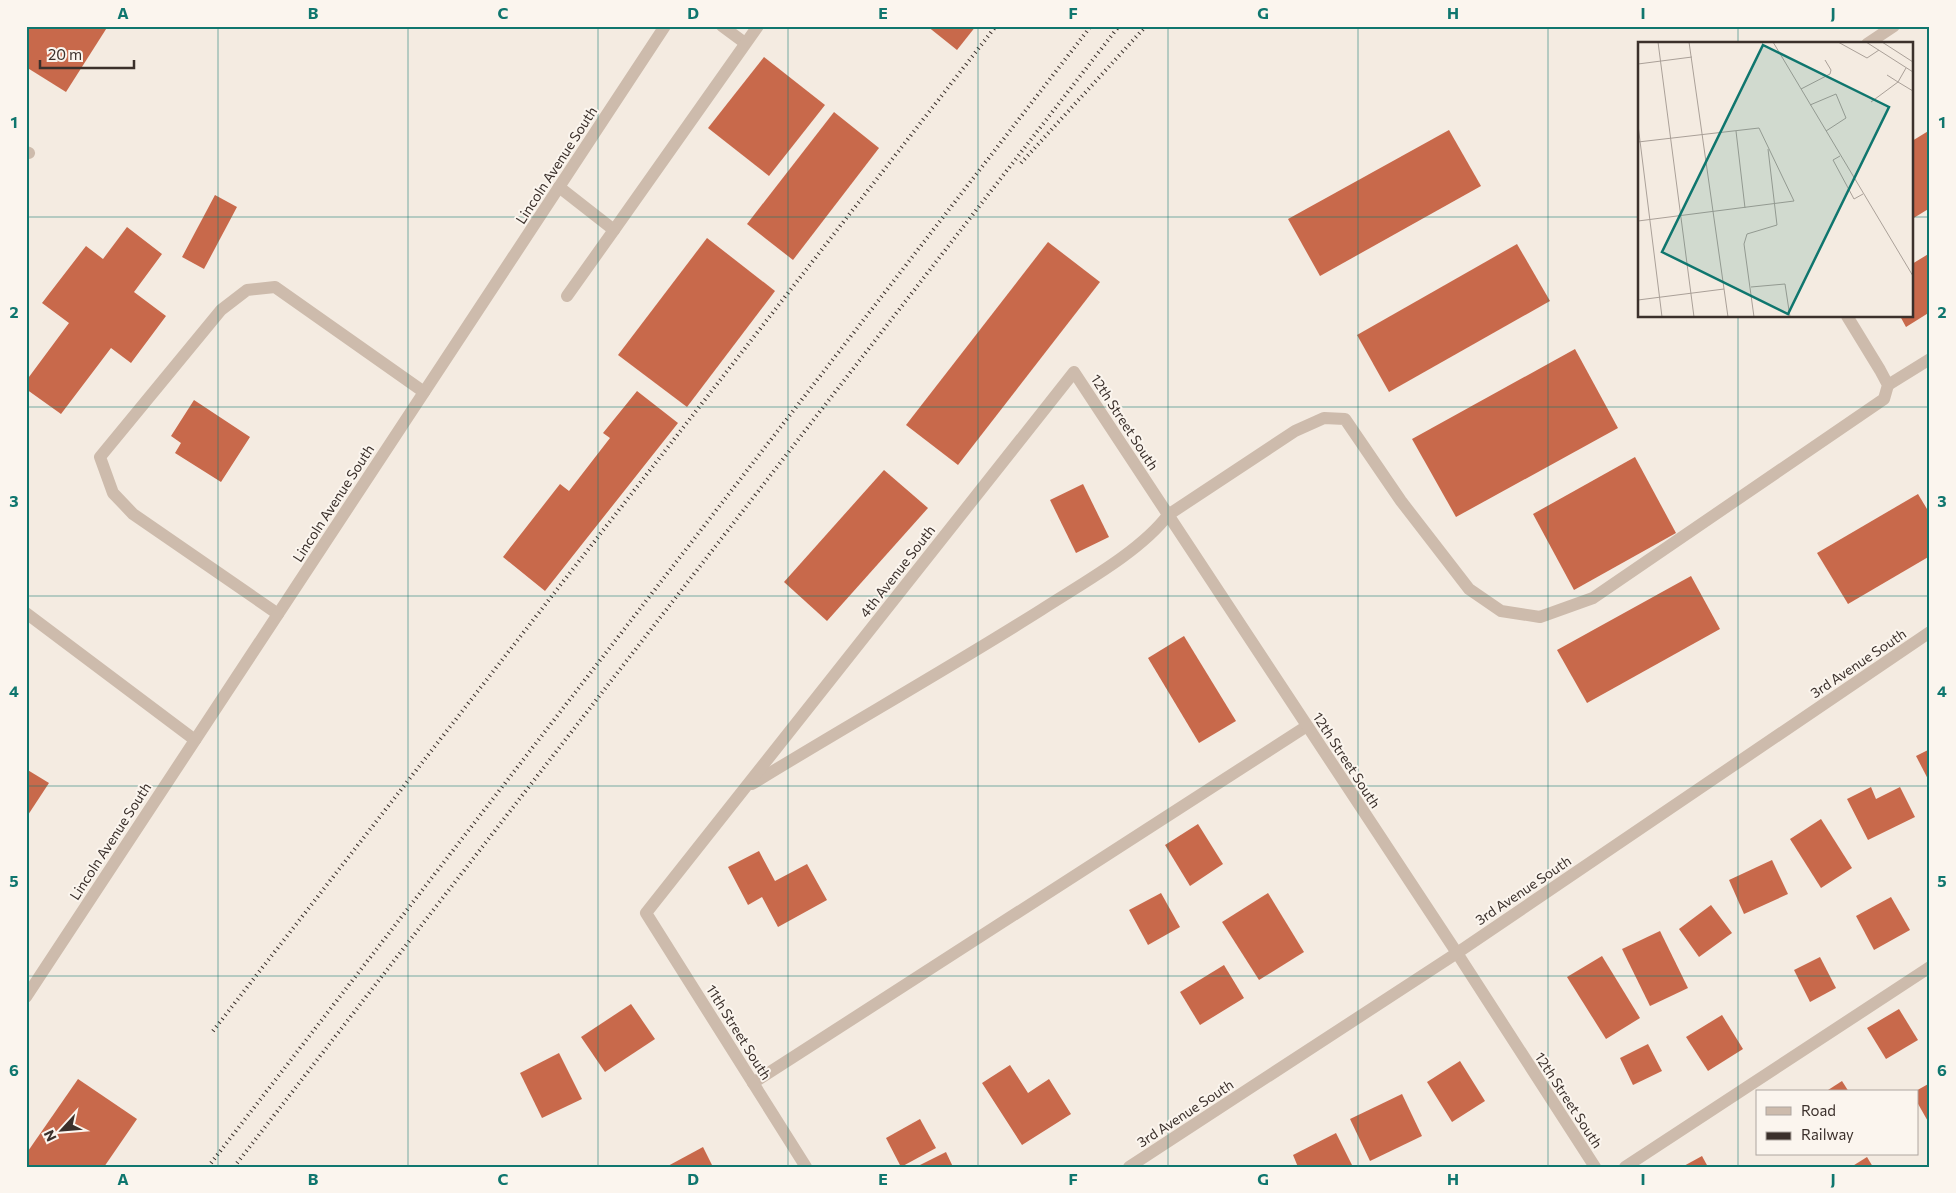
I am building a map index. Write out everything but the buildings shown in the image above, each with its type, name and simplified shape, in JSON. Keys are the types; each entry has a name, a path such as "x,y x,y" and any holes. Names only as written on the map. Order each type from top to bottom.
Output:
{"street":[{"name":"Lincoln Avenue South","path":"26,997 665,26"},
{"path":"722,26 745,43"},
{"path":"567,296 758,26"},
{"path":"1870,42 1894,26"},
{"path":"559,187 614,230"},
{"path":"278,614 133,514 113,493 100,457 221,310 247,290 275,287 424,392"},
{"path":"1848,318 1888,385 1930,359"},
{"name":"4th Avenue South","path":"646,913 1074,372"},
{"name":"12th Street South","path":"1074,372 1457,953 1595,1167"},
{"name":"4th Avenue South","path":"744,789 981,648 1096,575 1147,538 1168,515 1295,431 1324,418 1346,419 1401,501 1469,589 1501,611 1540,617 1593,598 1884,399 1888,385"},
{"path":"26,613 195,740"},
{"name":"3rd Avenue South","path":"1129,1167 1457,953 1930,632"},
{"path":"753,1083 1307,726"},
{"name":"11th Street South","path":"646,913 806,1167"},
{"path":"1625,1167 1930,967"}],"railway":[{"path":"213,1031 996,26"},
{"path":"208,1167 1091,26"},
{"path":"234,1167 1119,26"},
{"path":"1021,163 1146,26"}]}
